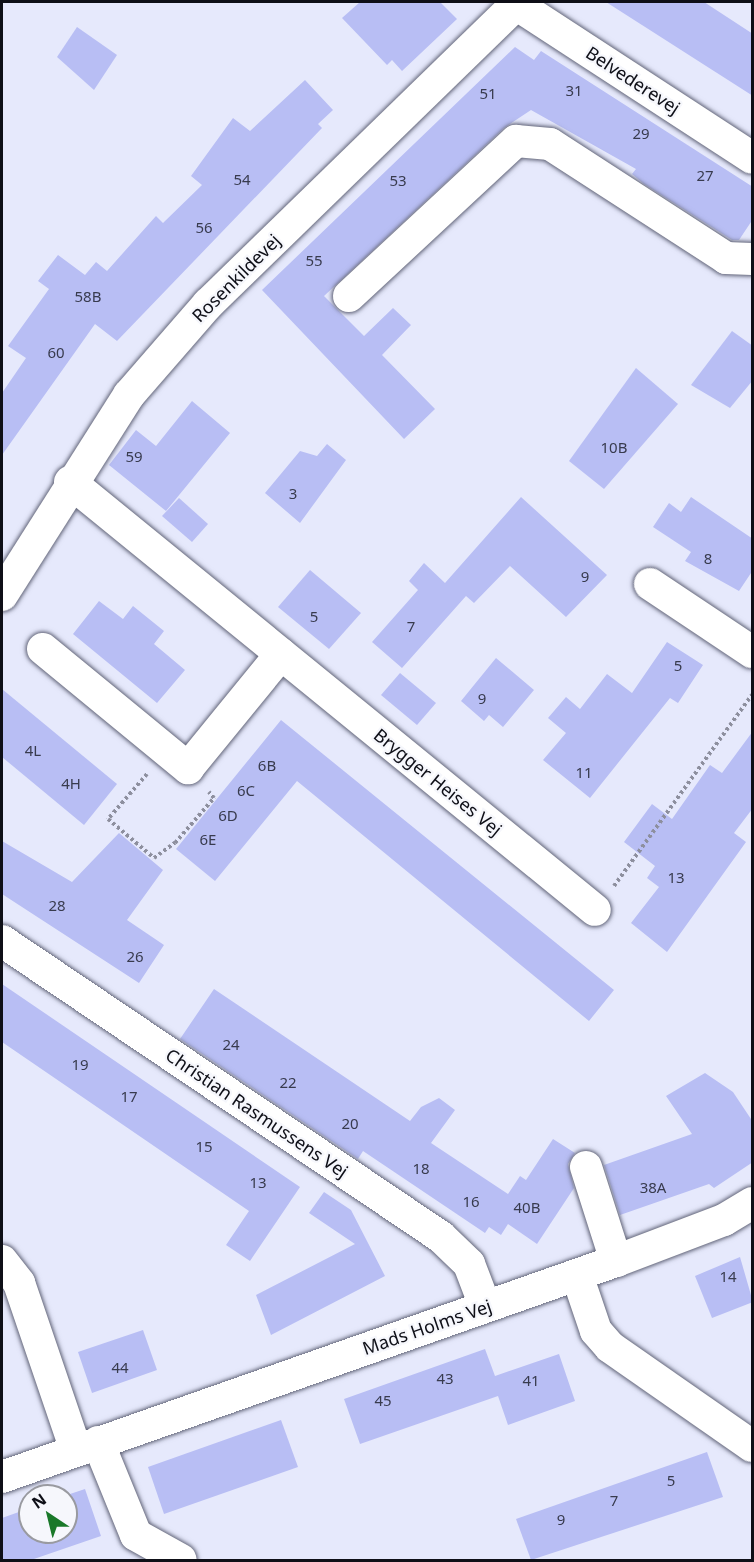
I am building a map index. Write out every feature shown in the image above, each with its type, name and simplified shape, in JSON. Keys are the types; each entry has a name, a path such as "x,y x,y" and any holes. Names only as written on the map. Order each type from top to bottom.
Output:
{"street":[{"name":"Belvederevej","path":"516,2 753,158"},
{"name":"Rosenkildevej","path":"2,595 70,482 129,395 208,304 516,2"},
{"path":"349,296 516,141 550,144 726,258 753,259"},
{"name":"Brygger Heises Vej","path":"70,482 595,910"},
{"path":"650,584 753,652"},
{"path":"43,650 177,759 281,654"},
{"name":"Christian Rasmussens Vej","path":"2,941 441,1237 469,1263 485,1306"},
{"path":"586,1167 616,1261"},
{"name":"Mads Holms Vej","path":"2,1477 578,1275 724,1220 753,1203"},
{"path":"2,1262 19,1283 87,1446 136,1535 181,1560"},
{"path":"578,1275 596,1331 610,1347 753,1446"}],"path":[{"path":"595,910 753,695"},
{"path":"177,759 214,798 175,843 154,858 108,819 177,759"}],"building":[{"path":"360,2 440,2 457,19 402,71 392,60 387,65 342,18"},
{"path":"606,2 704,2 753,34 753,96"},
{"path":"77,27 117,55 94,90 57,57"},
{"path":"515,47 534,60 541,51 753,187 753,219 739,240 732,240 644,184 632,174 636,169 531,110 504,128 324,296 364,336 393,308 411,325 382,355 435,409 404,439 262,290"},
{"path":"305,80 333,110 318,124 322,128 117,341 95,324 2,455 2,393 26,358 8,346 49,289 38,281 58,255 85,275 96,262 107,271 156,216 163,223 202,185 191,176 233,118 250,131"},
{"path":"732,331 753,346 753,380 730,408 691,385"},
{"path":"636,368 678,404 604,489 569,461"},
{"path":"192,401 230,433 166,511 109,465 136,430 156,446"},
{"path":"327,444 346,460 300,523 265,493 300,451 317,456"},
{"path":"521,497 607,575 566,617 510,566 474,603 466,596 402,668 372,642 418,590 409,581 424,563 445,583"},
{"path":"691,497 753,539 753,570 739,591 685,561 691,552 653,527 669,503 681,512"},
{"path":"179,498 208,524 192,542 162,516"},
{"path":"310,570 361,613 329,649 278,607"},
{"path":"99,601 123,619 133,606 164,631 154,644 185,670 157,703 73,634"},
{"path":"667,642 703,665 678,703 670,698 590,798 543,760 566,733 548,718 566,697 580,709 607,674 632,693"},
{"path":"496,658 534,690 503,727 489,715 484,721 461,701"},
{"path":"400,673 436,703 417,725 381,695"},
{"path":"2,689 117,784 84,825 2,757"},
{"path":"281,720 614,990 589,1021 297,781 215,881 176,849"},
{"path":"753,731 753,808 734,833 746,842 667,952 631,923 659,887 647,878 655,866 624,842 652,804 672,819 710,765 722,773"},
{"path":"119,833 163,870 127,920 164,945 139,983 2,894 2,841 72,882"},
{"path":"2,984 300,1187 250,1261 226,1245 249,1211 2,1042"},
{"path":"214,989 410,1121 421,1107 439,1098 455,1110 431,1143 508,1194 520,1176 526,1180 553,1139 575,1153 568,1164 574,1188 537,1244 508,1224 501,1235 489,1227 485,1233 363,1151 358,1159 180,1039"},
{"path":"705,1073 733,1092 753,1122 753,1162 714,1188 709,1184 620,1215 604,1165 692,1134 666,1096"},
{"path":"324,1192 351,1210 385,1276 271,1335 256,1295 355,1244 309,1213"},
{"path":"740,1257 753,1302 712,1318 695,1276"},
{"path":"143,1330 157,1370 92,1393 78,1352"},
{"path":"485,1349 495,1376 559,1354 575,1401 508,1425 498,1396 360,1444 344,1399"},
{"path":"281,1420 298,1467 164,1514 148,1467"},
{"path":"707,1452 723,1497 531,1560 516,1519"},
{"path":"85,1489 101,1536 78,1544 78,1491"},
{"path":"18,1512 18,1544 78,1544 31,1560 2,1560 2,1518"}]}
